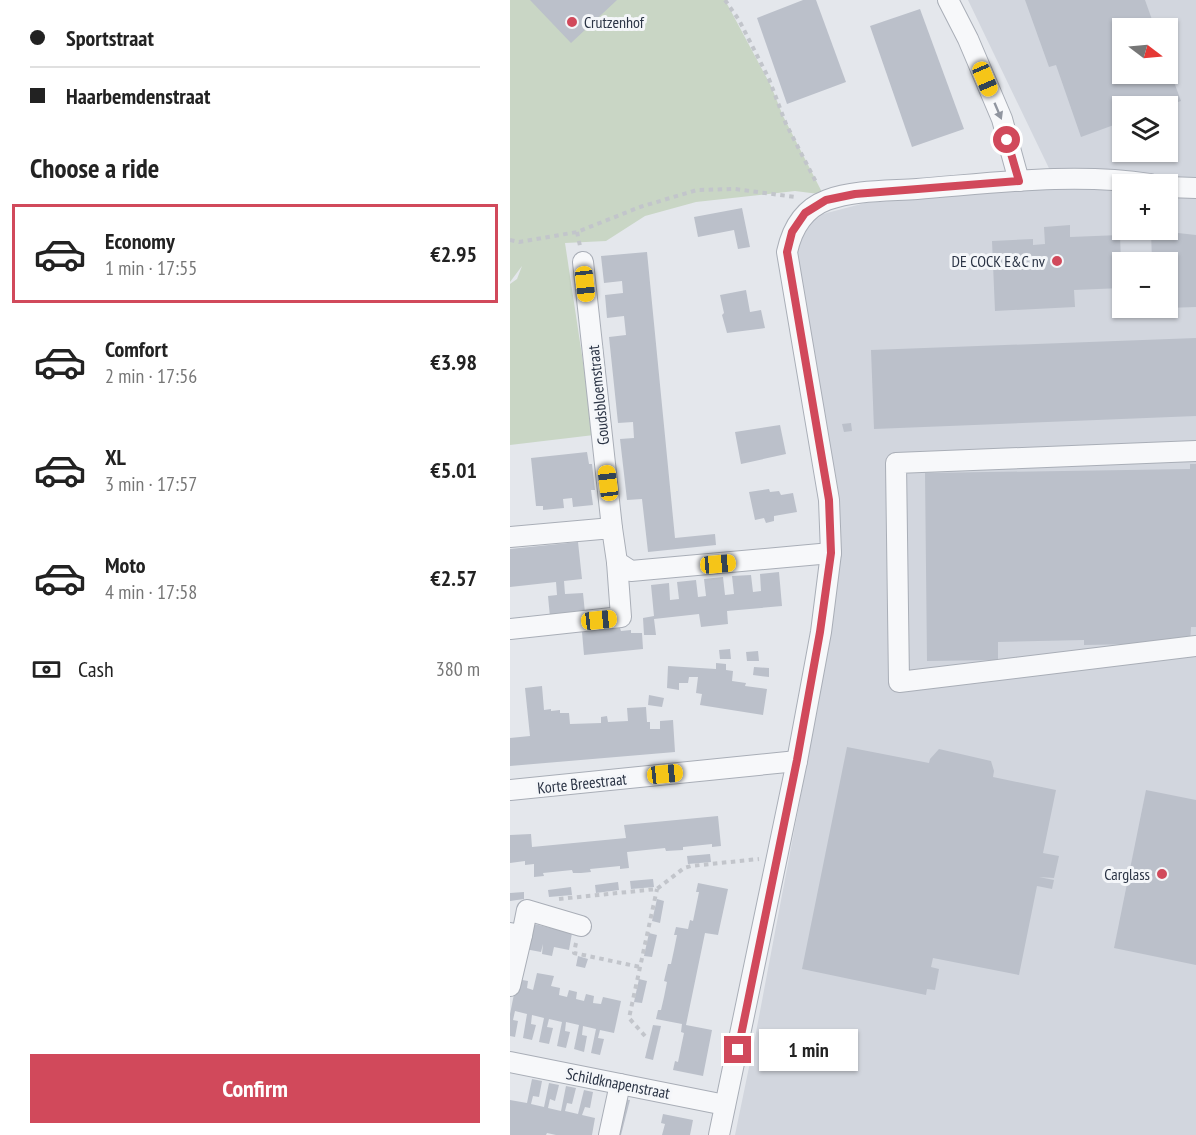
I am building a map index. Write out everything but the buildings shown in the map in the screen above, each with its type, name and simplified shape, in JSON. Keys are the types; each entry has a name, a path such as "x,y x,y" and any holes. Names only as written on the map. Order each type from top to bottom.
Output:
{"street":[{"path":"948,0 968,39 1002,119 1019,181"},
{"path":"719,1135 797,760 820,632 831,553 829,500 787,252 792,232 805,213 826,200 855,194 1019,181 1112,179"},
{"path":"1178,187 1196,188"},
{"name":"Goudsbloemstraat","path":"510,629 621,617 617,562 583,262"},
{"path":"1196,452 897,464 899,682 1196,646"},
{"path":"510,537 612,528"},
{"path":"617,562 631,571 831,553"},
{"name":"Korte Breestraat","path":"510,790 797,760"},
{"path":"510,986 516,934 527,910 581,926"},
{"name":"Schildknapenstraat","path":"510,1062 725,1105"},
{"path":"609,1135 620,1084"}],"path":[{"path":"725,0 739,20 769,79 786,124 826,200"},
{"path":"510,240 519,242 577,232 640,207 697,190 735,189 826,200"},
{"path":"554,899 657,889 684,868 691,866 778,857"},
{"path":"645,1036 629,1018 657,889"},
{"path":"581,926 574,952 640,967"}],"shaded area":[{"path":"968,0 1196,0 1196,1135 735,1135 810,747 835,602 841,533 837,483 794,249 807,225 823,214 865,203 1058,187"}],"green space":[{"path":"510,0 725,0 771,86 783,116 826,200 819,194 795,191 696,202 645,216 606,241 565,243 594,435 510,445 510,284 517,279 522,266 510,282"}],"place":[{"name":"Crutzenhof","path":"572,22"},
{"name":"DE COCK E&C nv","path":"1057,261"},
{"name":"Carglass","path":"1162,874"}],"route":[{"path":"738,1050 797,760 820,632 831,553 829,500 787,252 792,232 805,213 826,200 855,194 1019,181 1007,140"}]}
